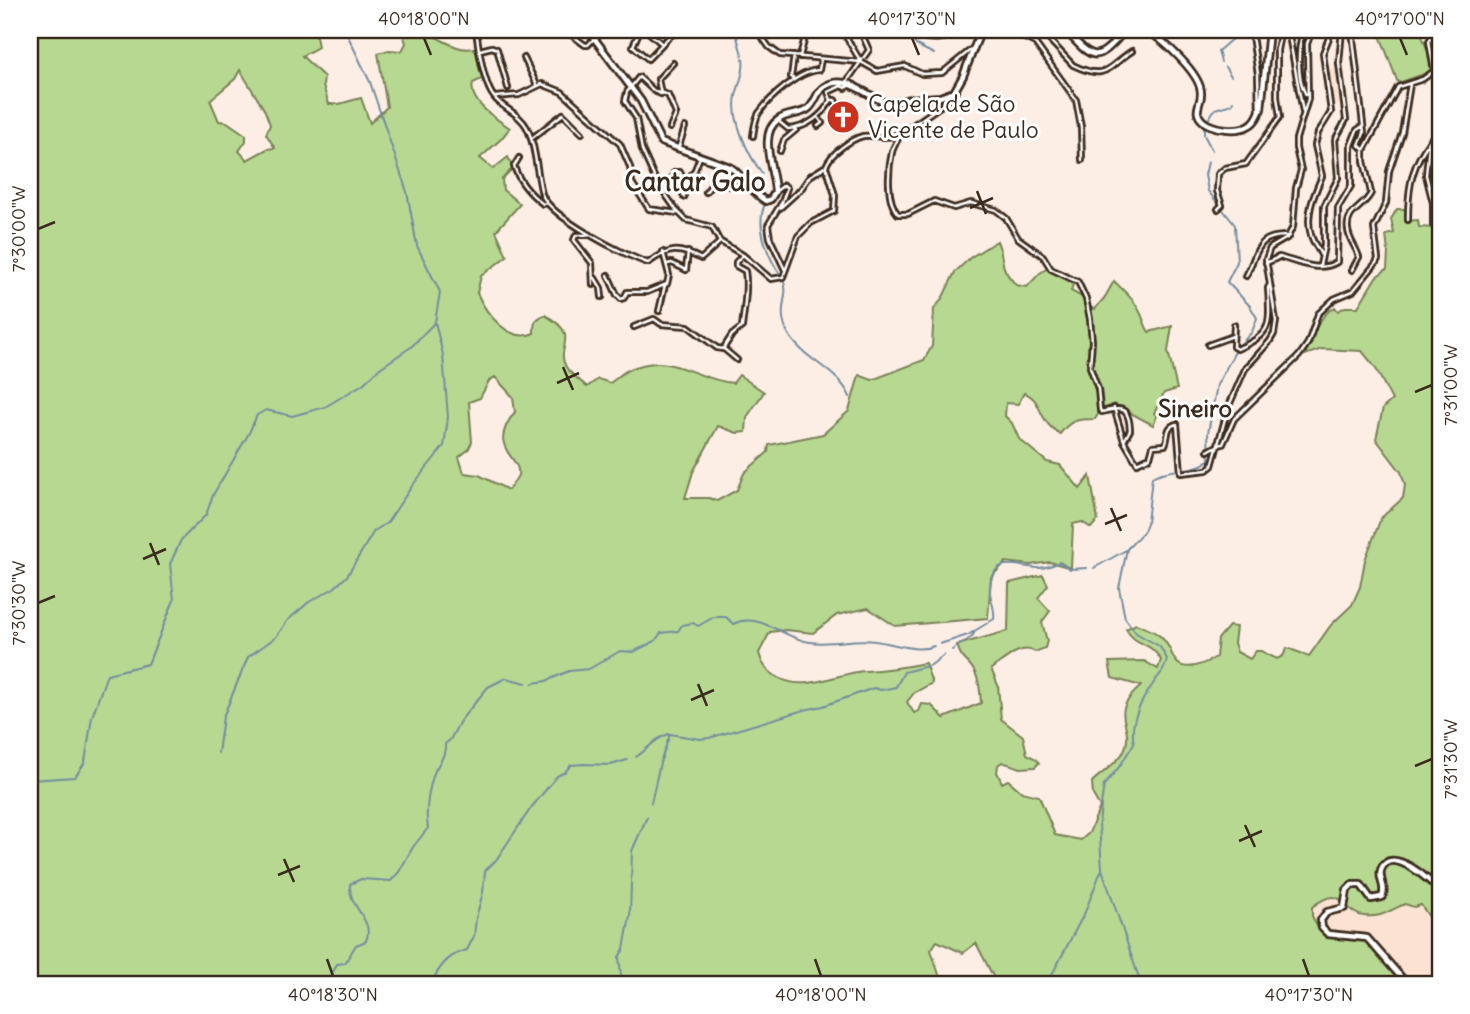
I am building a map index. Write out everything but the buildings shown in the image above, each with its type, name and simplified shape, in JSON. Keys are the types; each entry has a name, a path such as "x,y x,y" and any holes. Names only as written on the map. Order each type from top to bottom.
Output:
{"street":[{"path":"476,30 494,97 520,117 530,132 543,197 557,214 621,253 636,256 645,263 663,252 688,252 701,259 720,242"},
{"path":"588,30 632,87 648,112 661,142 730,167 766,201 784,185 787,188 770,220 768,230 785,270"},
{"path":"569,33 585,45 602,30"},
{"path":"640,30 633,46 648,59 680,30"},
{"path":"646,30 662,44"},
{"path":"757,30 779,55 861,62 877,71 905,66 922,74 942,73 973,48"},
{"path":"800,56 807,30"},
{"path":"842,30 861,62"},
{"path":"918,30 927,38 935,39 950,37 958,30"},
{"path":"775,192 768,141 771,127 777,120 810,108 824,86 837,82 889,104 948,95 958,88 981,30"},
{"path":"1017,30 1018,35 1035,43 1076,100 1081,127 1082,160"},
{"path":"1040,30 1073,65 1080,68 1098,72 1110,70 1132,51"},
{"path":"1065,30 1086,53 1098,55 1109,49 1125,30"},
{"path":"1146,30 1153,32 1177,54 1198,84 1201,95 1197,110 1202,120 1212,127 1244,128 1250,126 1259,113 1263,99 1269,30"},
{"path":"1251,30 1258,74 1259,113"},
{"path":"1220,208 1218,174 1225,168 1246,164 1280,117 1277,50 1281,30"},
{"path":"1288,30 1303,112"},
{"path":"1303,30 1299,52 1301,84 1308,97"},
{"path":"1114,408 1124,441 1139,464 1152,454 1153,446 1165,445 1167,431 1170,426 1177,424 1181,473 1207,470 1212,466 1228,408 1245,369 1274,334 1276,321 1266,263 1270,248 1289,236 1293,227 1296,188 1301,177 1296,148 1308,97 1307,44 1312,30"},
{"path":"1322,257 1311,236 1310,208 1313,193 1322,177 1316,139 1331,112 1323,53 1332,30"},
{"path":"1320,265 1324,206 1338,178 1335,140 1346,120 1339,63 1342,30"},
{"path":"1352,30 1364,133 1359,145 1364,150 1371,193 1366,201 1351,213 1348,220 1348,232 1359,257 1352,270"},
{"path":"1364,150 1398,87 1410,84 1434,71 1429,41 1436,30"},
{"path":"856,88 847,80 869,50 864,39"},
{"path":"480,50 492,47 497,49 508,88"},
{"path":"794,56 791,77 794,79"},
{"path":"524,58 537,85"},
{"path":"752,136 758,115 794,79 808,70 819,70 821,59"},
{"path":"662,93 659,79 673,63"},
{"path":"670,128 677,114 668,95 658,94 641,77 624,97 636,118 642,150 662,189 686,220 712,227 720,242 743,255 771,279 780,279 798,236 804,229 834,211 835,195 826,166"},
{"path":"494,97 519,95 542,84 562,92 620,144 630,167 632,183 649,209 680,213"},
{"path":"1209,451 1223,444 1238,414 1255,401 1300,356 1308,343 1318,314 1334,299 1353,291 1376,263 1378,259 1374,228 1386,203 1389,171 1402,133 1410,84"},
{"path":"777,120 788,129 798,127 827,110 831,100 828,92 849,85"},
{"path":"778,209 800,190 810,176 826,166 833,154 862,136 888,137 902,131 942,105 948,100 948,95"},
{"path":"831,100 835,100 841,113"},
{"path":"531,139 563,114 582,132"},
{"path":"818,117 822,123 818,126"},
{"path":"1266,263 1279,257 1310,267 1334,264 1338,260 1338,208 1352,186 1351,145 1357,130 1363,126"},
{"path":"678,149 685,127"},
{"path":"780,151 784,140 798,127"},
{"path":"902,131 892,153 890,196 895,212 908,214 934,201 954,208 971,202 980,203 1006,218 1018,238 1043,256 1051,269 1078,282 1088,309 1092,341 1090,367 1101,411 1122,409 1130,423 1130,430 1124,441"},
{"path":"1408,219 1408,196 1416,163 1429,142 1440,132"},
{"path":"1429,142 1426,175 1433,203 1433,225"},
{"path":"662,189 674,173 680,172 683,178 688,178 694,172 700,157"},
{"path":"519,158 514,166 519,179 537,200 543,204 547,203"},
{"path":"674,173 684,197"},
{"path":"706,192 715,180 732,186 740,174"},
{"path":"592,236 576,234 574,240 592,263 593,285"},
{"path":"1246,276 1264,240 1273,236 1289,236"},
{"path":"659,311 670,275 663,252"},
{"path":"667,264 672,263 686,270 688,252"},
{"path":"723,349 726,342 742,327 747,286 745,271 736,266 736,262 743,255"},
{"path":"608,275 621,299 627,292 647,292 665,285"},
{"path":"593,276 601,288 602,298"},
{"path":"1234,325 1231,345 1236,349 1257,341 1265,332 1268,322 1270,285"},
{"path":"634,327 654,319 661,324 684,325 737,360"},
{"path":"1209,345 1233,336"},
{"path":"1440,811 1435,824 1440,841"},
{"path":"1407,984 1371,940 1361,936 1328,934 1322,928 1321,920 1327,912 1344,908 1347,890 1352,885 1361,886 1371,899 1382,897 1385,889 1380,874 1383,866 1390,861 1420,872 1440,891"}],"shaded area":[{"path":"1334,47 1339,48 1344,103 1334,106 1328,69 1334,67"},
{"path":"1338,897 1358,915 1395,910 1405,904 1414,907 1421,905 1440,933 1440,979 1418,983 1402,981 1319,930 1312,916 1312,907 1319,902"}],"green space":[{"path":"30,30 315,30 318,47 302,56 324,77 323,86 329,104 361,98 370,123 387,107 378,53 402,51 406,43 404,30 426,30 428,34 456,47 474,48 479,56 484,78 473,83 475,97 484,109 510,128 480,158 493,169 508,157 513,168 502,179 503,190 520,204 496,231 507,256 481,276 477,293 486,310 500,325 516,334 534,333 535,322 545,315 556,322 565,335 563,360 566,367 587,387 598,379 610,383 628,370 657,363 733,383 739,375 764,392 747,417 746,432 737,433 718,426 693,472 685,498 709,498 717,501 737,490 744,473 768,452 769,445 823,434 849,411 859,375 872,380 924,360 932,346 934,309 955,272 971,257 997,241 1004,267 1016,285 1027,287 1050,267 1074,281 1071,291 1084,298 1089,307 1095,309 1114,281 1135,303 1149,332 1172,326 1168,351 1177,389 1164,393 1154,413 1157,416 1153,425 1114,404 1101,410 1095,419 1071,423 1060,434 1049,425 1029,395 1024,393 1018,404 1006,403 1005,416 1012,423 1019,439 1047,462 1060,465 1080,489 1090,476 1098,520 1091,528 1082,522 1073,524 1071,568 1050,562 1030,565 1006,562 991,577 988,618 895,626 868,608 837,615 813,633 786,630 770,632 759,653 766,668 774,675 796,683 925,663 932,683 914,693 907,702 914,713 919,711 922,704 931,705 944,718 981,703 977,677 957,645 1008,631 1009,583 1043,575 1048,585 1038,598 1050,611 1042,622 1047,641 1045,648 1035,652 1018,651 991,669 998,685 1001,719 1023,736 1027,754 1039,763 1035,767 1021,768 1002,762 998,765 997,772 1002,783 1008,780 1022,792 1039,796 1055,835 1081,840 1089,833 1100,807 1093,795 1092,782 1122,755 1127,741 1123,713 1125,705 1141,686 1112,678 1109,662 1144,661 1158,669 1161,660 1152,649 1134,639 1126,629 1136,624 1155,633 1167,643 1179,664 1189,667 1216,657 1218,639 1229,626 1236,627 1234,643 1237,652 1250,659 1256,651 1261,651 1277,659 1283,656 1287,648 1309,656 1331,625 1352,605 1381,518 1403,498 1405,485 1401,472 1376,439 1383,408 1392,400 1375,367 1362,351 1322,349 1305,355 1324,316 1335,307 1338,311 1345,307 1358,307 1376,277 1387,269 1386,235 1394,233 1391,219 1397,209 1405,209 1406,221 1418,220 1419,227 1435,228 1440,221 1440,933 1421,905 1414,907 1405,904 1381,915 1364,916 1351,910 1338,898 1331,897 1312,907 1312,916 1319,930 1371,940 1402,981 1418,983 1434,978 1440,979 1440,984 997,984 976,943 963,953 937,941 931,950 942,984 30,984","holes":["240,70 265,111 270,125 266,134 275,148 267,149 247,160 239,151 246,141 246,135 227,122 219,121 210,100 235,79","495,377 513,397 515,412 503,435 507,451 518,469 518,475 508,490 479,475 464,473 459,457 468,450 472,442 469,402 480,398 489,381"]},
{"path":"1378,30 1420,30 1432,63 1431,69 1427,73 1398,83"},
{"path":"1432,146 1440,146 1440,193 1432,193"}],"waterway":[{"path":"30,780 75,777 85,762 92,717 107,674 148,664 174,600 170,564 181,540 206,515 213,495 257,415 266,410 292,416 325,407 363,384 380,368 411,347 435,322 440,292 417,246 407,192 370,82 345,30"},
{"path":"735,30 742,55"},
{"path":"907,30 916,45 934,54"},
{"path":"1221,62 1218,51 1233,38 1232,30"},
{"path":"743,58 736,96 736,115 746,147 762,173"},
{"path":"1225,67 1231,76"},
{"path":"1207,121 1215,109 1232,104 1233,101"},
{"path":"1204,125 1204,135 1212,150"},
{"path":"1159,646 1136,633 1125,618 1119,588 1127,549 1144,531 1147,523 1152,477 1196,467 1209,460 1208,433 1217,385 1237,348 1252,332 1257,318 1250,306 1227,282 1237,262 1235,225 1208,191 1205,175 1208,162"},
{"path":"765,204 761,222 764,241 781,276"},
{"path":"783,279 783,316 788,333 802,351 838,379 850,397"},
{"path":"218,753 223,717 248,657 276,637 288,620 309,602 334,588 347,576 374,531 387,523 444,446 448,417 443,355 435,322"},
{"path":"1094,568 1126,550"},
{"path":"940,644 968,635 994,619 990,586 997,569 1002,566 1042,568 1060,562 1070,569 1087,568"},
{"path":"533,683 546,681 569,671 589,669 620,651 633,652 655,641 661,633 678,631 682,625 693,623 698,626 714,617 726,617 733,624 743,621 762,623 810,642 867,640 912,648 934,646"},
{"path":"952,650 972,637 975,631"},
{"path":"1101,805 1104,785 1134,743 1133,727 1140,705 1165,667 1167,659 1160,647"},
{"path":"651,803 670,734 709,738 823,706 874,688 881,690 896,687 904,672 931,665 944,655"},
{"path":"327,984 337,964 345,963 356,945 366,941 368,933 350,893 350,884 361,879 391,881 399,872 428,828 428,802 433,776 443,757 445,744 460,721 488,687 506,678 526,683"},
{"path":"636,757 669,734"},
{"path":"434,978 448,960 467,950 474,936 485,871 496,860 531,808 557,776 571,765 611,765 627,760"},
{"path":"1101,807 1099,824 1102,869 1141,984"},
{"path":"622,984 619,957 624,949 630,916 632,851 647,817"},
{"path":"1047,984 1085,912 1101,871"}],"place":[{"name":"Capela de São Vicente de Paulo","path":"843,117"}],"district":[{"name":"Cantar Galo","path":"695,182"},
{"name":"Sineiro","path":"1195,409"}]}
